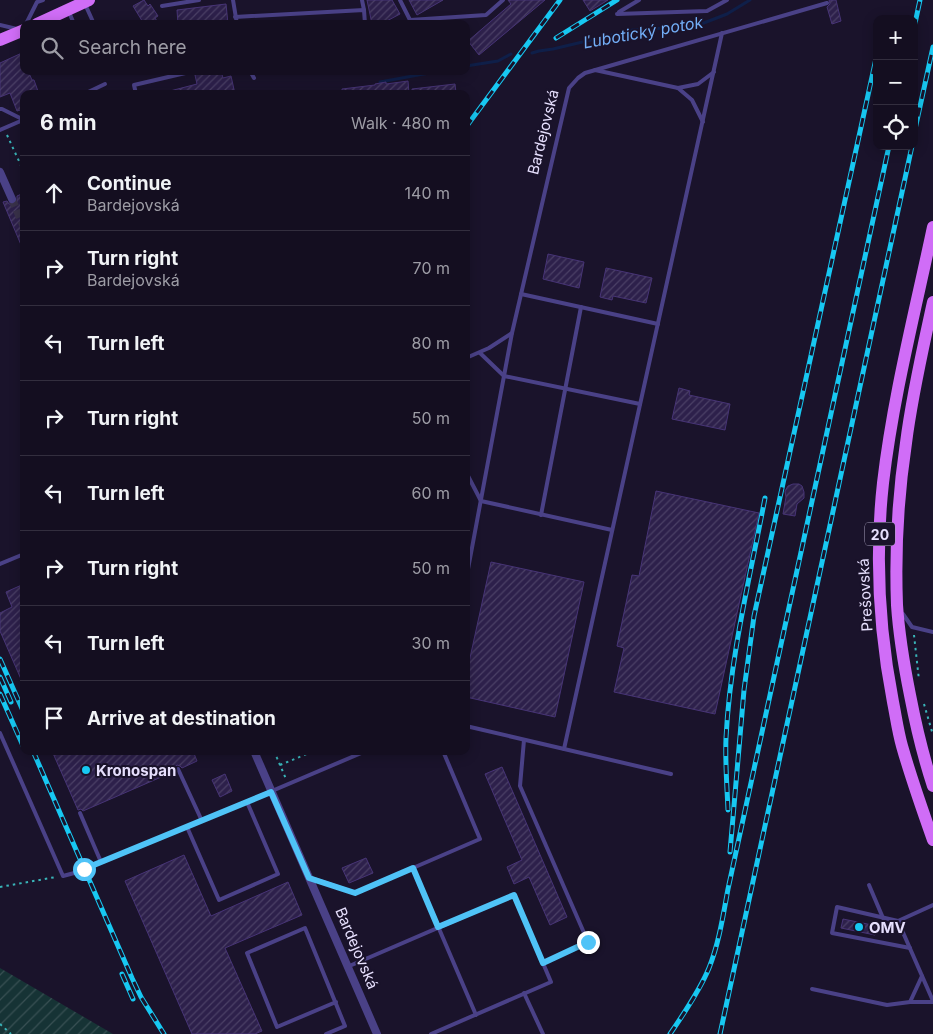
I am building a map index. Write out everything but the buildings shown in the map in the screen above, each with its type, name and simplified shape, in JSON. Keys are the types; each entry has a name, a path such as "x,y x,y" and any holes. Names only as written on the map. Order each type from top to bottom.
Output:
{"main road":[{"path":"45,20 86,1"},
{"path":"0,40 20,30"},
{"name":"Prešovská","path":"933,227 890,432 883,484 879,552 881,614 890,688 902,745 933,840"},
{"name":"20","path":"933,302 912,401 897,531 897,606 903,658 913,714 933,786"}],"street":[{"path":"0,172 12,199"},
{"name":"Bardejovská","path":"256,755 377,1034"}],"lane":[{"path":"28,20 37,2 42,0"},
{"path":"162,6 199,0"},
{"path":"234,0 235,20"},
{"path":"362,0 364,20"},
{"path":"400,0 410,20 486,15 502,0"},
{"path":"639,0 617,14 707,12 727,0"},
{"path":"86,1 93,20"},
{"name":"Bardejovská","path":"470,558 512,333 569,88 578,78 594,70 826,3"},
{"path":"68,9 72,20"},
{"path":"235,17 364,10"},
{"path":"0,25 20,28"},
{"path":"564,748 722,33"},
{"path":"594,70 678,88 698,84 714,72"},
{"path":"135,90 134,85 177,75"},
{"path":"92,90 105,84"},
{"path":"678,88 692,100 703,122"},
{"path":"0,109 20,118"},
{"path":"2,129 20,122"},
{"path":"521,294 658,324"},
{"path":"541,515 581,307"},
{"path":"470,356 489,348 512,333"},
{"path":"480,352 504,376 640,404"},
{"path":"470,480 481,501 612,530"},
{"path":"0,564 20,556"},
{"path":"897,606 912,627 933,632"},
{"path":"470,727 672,774"},
{"path":"0,733 63,876 78,872 202,821 357,755"},
{"path":"524,740 520,786 588,942 543,963"},
{"path":"309,878 355,893 480,839 445,755"},
{"path":"178,769 202,821"},
{"path":"187,827 219,900 278,874 247,802"},
{"path":"80,813 101,862"},
{"path":"413,868 476,1014"},
{"path":"868,885 883,918"},
{"path":"347,966 514,895 551,982 431,1034"},
{"path":"910,948 832,933 837,907 898,921 933,905"},
{"path":"812,989 888,1005 910,1002 933,1002 898,921"},
{"path":"326,1034 345,1026 336,1002 305,928 247,953 277,1027 336,1002"},
{"path":"910,1002 922,976"},
{"path":"524,993 543,1034"}],"path":[{"path":"2,129 20,164"},
{"path":"914,633 920,684"},
{"path":"923,702 933,735"},
{"path":"276,755 288,784"},
{"path":"280,766 305,755"},
{"path":"0,887 63,876"},
{"path":"0,1024 11,1034"}],"green space":[{"path":"0,968 113,1034 0,1034"}],"waterway":[{"name":"Ľubotický potok","path":"532,53 633,30 696,26 727,14 750,0"},
{"name":"Ľubotický potok","path":"470,65 498,61 511,54"},
{"name":"Ľubotický potok","path":"380,82 418,75"}],"tunnel":[{"path":"12,199 20,218"}],"railway":[{"path":"470,122 560,0"},
{"path":"556,38 617,0"},
{"path":"917,15 920,0"},
{"path":"918,116 933,47"},
{"path":"730,852 744,690 754,616 876,60"},
{"path":"670,1034 705,976 718,939 888,150"},
{"path":"720,1034 911,150"},
{"path":"728,810 726,765 728,708 741,617 765,498"},
{"path":"0,659 20,704"},
{"path":"0,677 11,702"},
{"path":"0,694 20,739"},
{"path":"35,755 132,978 141,997 164,1034"},
{"path":"122,974 133,999"}],"place":[{"name":"Kronospan","path":"86,770"},
{"name":"OMV","path":"859,927"}],"route":[{"path":"84,869 271,792 309,878 355,893 413,868 438,927 514,895 543,963 588,942"}]}
